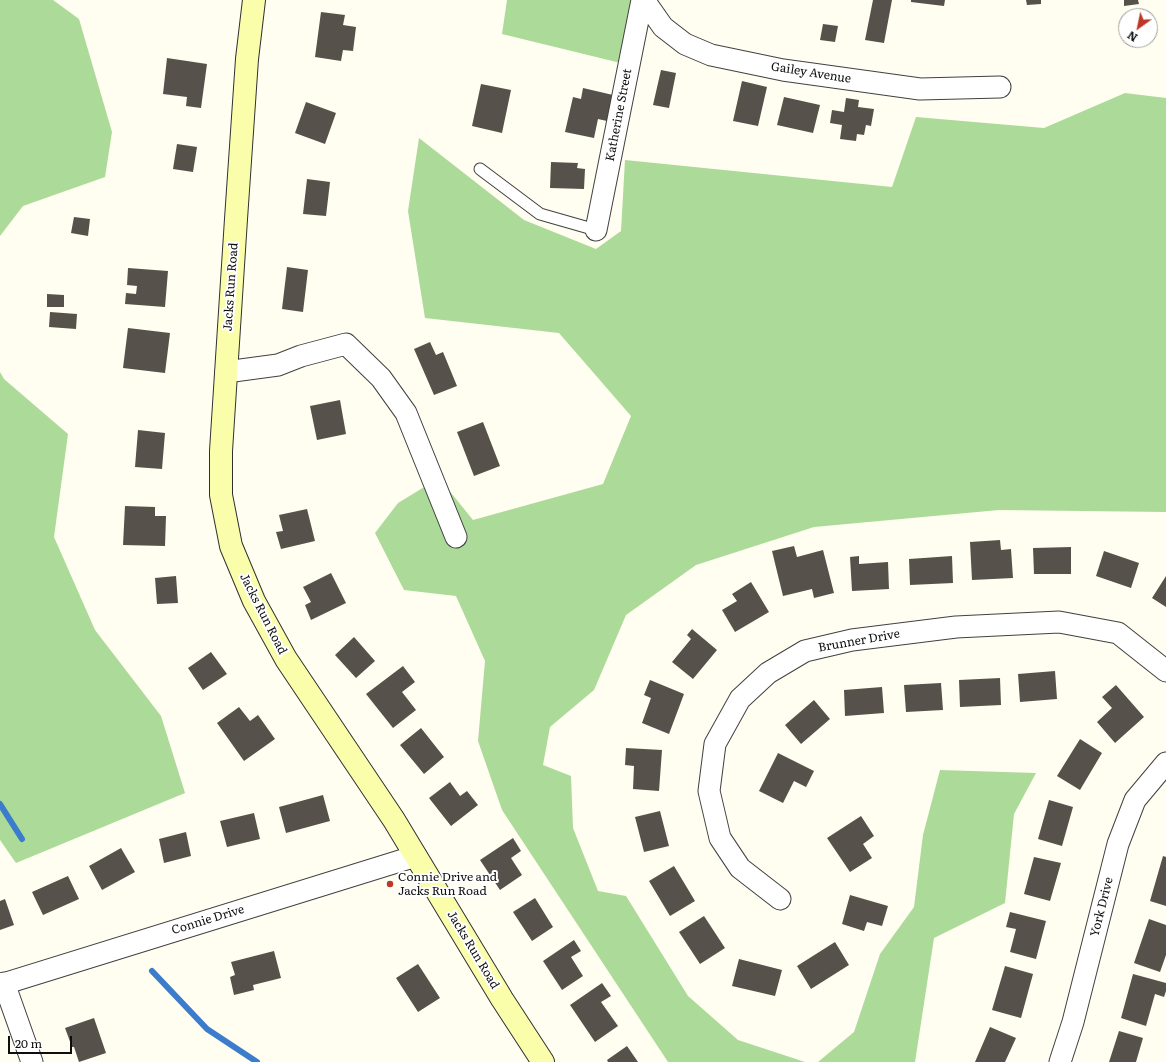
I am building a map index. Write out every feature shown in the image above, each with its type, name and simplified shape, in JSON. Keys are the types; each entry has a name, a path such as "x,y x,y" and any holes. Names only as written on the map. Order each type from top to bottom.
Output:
{"street":[{"name":"Jacks Run Road","path":"254,0 247,66 221,451 221,495 231,546 254,601 286,659 394,820 502,999 543,1062"},
{"name":"Gailey Avenue","path":"643,0 663,27 685,44 711,55 783,70 920,89 1000,87"},
{"name":"Katherine Street","path":"596,230 643,0"},
{"path":"226,372 278,365 301,356 346,344 381,378 406,414 456,537"},
{"name":"Brunner Drive","path":"780,899 740,868 720,838 709,791 715,744 740,699 768,673 805,650 852,640 956,627 1059,622 1118,633 1166,671"},
{"name":"York Drive","path":"1060,1062 1073,1022 1118,844 1135,800 1166,763"},
{"name":"Connie Drive","path":"2,984 416,856"},
{"path":"2,984 32,1062"}],"lane":[{"path":"480,169 540,214 596,230"}],"green space":[{"path":"0,0 53,0 79,19 112,132 105,177 23,206 0,236"},
{"path":"507,0 634,0 633,66 502,34"},
{"path":"1125,93 1166,98 1166,512 999,510 814,527 696,565 626,615 594,690 550,727 543,765 571,776 573,828 598,891 626,896 688,996 738,1040 805,1062 668,1062 502,810 478,741 485,661 456,596 404,590 375,533 398,503 439,478 473,520 603,484 631,416 559,333 425,318 408,211 419,138 524,220 596,249 621,231 625,160 892,187 916,117 1044,128"},
{"path":"0,372 4,379 68,434 54,537 95,630 161,716 185,793 16,863 0,840"},
{"path":"940,770 1036,773 1014,814 1005,903 934,938 915,1062 818,1062 854,1032 880,954 914,907 923,835"}],"building":[{"path":"873,0 892,0 884,43 865,40"},
{"path":"911,0 945,0 944,6 911,2"},
{"path":"1026,0 1041,0 1041,4 1027,5"},
{"path":"1124,0 1138,0 1139,4 1124,6"},
{"path":"321,12 345,15 343,25 356,27 353,51 343,50 341,61 315,57"},
{"path":"823,24 838,26 835,42 820,40"},
{"path":"167,58 207,64 201,108 186,106 187,97 163,94"},
{"path":"661,70 676,73 669,108 653,105"},
{"path":"742,81 767,87 758,126 733,121"},
{"path":"481,84 511,90 502,133 472,126"},
{"path":"583,88 613,95 607,121 598,119 594,138 565,132 573,97 581,99"},
{"path":"784,97 820,105 813,133 777,125"},
{"path":"846,98 859,100 858,107 874,109 871,126 866,125 864,135 857,134 856,141 840,139 842,125 830,123 832,110 844,112"},
{"path":"306,102 336,113 325,144 295,133"},
{"path":"177,144 197,147 193,172 173,169"},
{"path":"551,162 578,163 577,168 585,169 584,189 550,188"},
{"path":"307,179 330,182 326,216 303,214"},
{"path":"74,217 90,219 88,236 71,233"},
{"path":"287,267 308,270 303,312 282,309"},
{"path":"128,268 168,271 165,307 125,304 126,293 136,294 137,286 127,285"},
{"path":"47,294 64,295 64,307 47,307"},
{"path":"50,312 77,314 76,329 49,327"},
{"path":"128,328 170,333 165,373 123,368"},
{"path":"430,342 436,355 443,352 457,386 434,395 414,349"},
{"path":"340,400 346,434 317,440 310,406"},
{"path":"483,422 500,466 474,476 457,432"},
{"path":"138,430 165,433 162,469 135,467"},
{"path":"125,506 155,507 155,516 166,516 165,546 123,545"},
{"path":"307,509 315,541 281,549 276,532 283,531 279,515"},
{"path":"1000,540 1001,550 1011,549 1013,578 972,580 970,542"},
{"path":"794,546 797,557 823,550 834,593 814,598 812,589 783,596 772,551"},
{"path":"1071,547 1071,574 1034,574 1033,548"},
{"path":"1104,551 1139,563 1131,588 1096,576"},
{"path":"859,556 859,564 888,562 889,589 852,591 850,557"},
{"path":"952,556 953,583 910,585 909,559"},
{"path":"331,573 346,603 311,620 305,605 311,602 303,587"},
{"path":"176,576 178,603 157,604 155,578"},
{"path":"1166,576 1166,607 1152,598"},
{"path":"751,582 769,612 735,632 722,610 737,601 732,594"},
{"path":"692,629 717,650 693,679 672,662 691,639 687,635"},
{"path":"354,637 375,661 356,678 335,655"},
{"path":"211,652 227,674 203,690 188,668"},
{"path":"403,666 415,682 402,692 416,710 393,728 366,694"},
{"path":"1055,671 1057,699 1020,702 1018,674"},
{"path":"1000,678 1001,705 960,707 959,680"},
{"path":"650,680 684,694 669,734 642,723 651,698 644,695"},
{"path":"941,683 943,710 906,712 904,685"},
{"path":"1116,685 1144,717 1115,743 1097,722 1112,708 1102,697"},
{"path":"882,687 884,713 845,716 844,690"},
{"path":"814,700 830,719 801,744 785,725"},
{"path":"239,707 250,721 258,715 275,739 244,761 217,723"},
{"path":"421,728 444,757 424,774 400,745"},
{"path":"1080,739 1102,753 1080,790 1057,776"},
{"path":"626,748 662,750 659,791 633,789 634,766 625,765"},
{"path":"778,753 814,771 806,787 794,781 783,803 759,791"},
{"path":"450,782 460,796 467,791 478,805 451,826 429,798"},
{"path":"323,795 330,821 286,833 279,807"},
{"path":"1049,800 1073,807 1062,846 1038,839"},
{"path":"660,811 669,846 644,852 635,817"},
{"path":"254,813 260,839 227,847 220,821"},
{"path":"861,816 874,836 863,844 872,858 850,872 827,838"},
{"path":"186,832 191,856 164,863 159,839"},
{"path":"513,838 521,851 511,858 522,875 500,890 480,860"},
{"path":"121,848 135,872 102,890 89,866"},
{"path":"1163,856 1166,857 1166,906 1150,901"},
{"path":"1034,857 1061,863 1050,901 1024,894"},
{"path":"674,866 695,901 670,916 649,881"},
{"path":"68,876 79,899 43,915 32,892"},
{"path":"850,895 888,906 882,926 867,922 864,931 842,924"},
{"path":"535,898 553,927 532,941 513,912"},
{"path":"5,899 14,925 0,930 0,901"},
{"path":"1010,912 1046,921 1036,959 1010,952 1016,929 1006,927"},
{"path":"704,916 725,948 700,964 679,932"},
{"path":"1149,919 1166,925 1166,955 1160,972 1134,963"},
{"path":"574,940 581,951 571,957 583,976 562,990 543,961"},
{"path":"835,942 849,965 811,989 797,966"},
{"path":"274,951 281,978 253,985 254,990 234,995 230,977 235,975 231,962"},
{"path":"739,959 782,970 775,996 732,986"},
{"path":"418,964 440,998 418,1012 396,978"},
{"path":"1005,966 1033,974 1021,1018 992,1010"},
{"path":"1133,974 1166,983 1164,997 1155,994 1146,1026 1121,1018"},
{"path":"602,983 611,996 601,1002 618,1026 595,1042 570,1005"},
{"path":"94,1018 106,1053 79,1062 65,1028"},
{"path":"990,1027 1016,1038 1005,1062 975,1062"},
{"path":"1119,1031 1143,1038 1136,1062 1109,1062"},
{"path":"627,1046 638,1062 608,1062 607,1060"}],"waterway":[{"path":"0,804 22,839"},
{"path":"152,971 207,1029 257,1062"}],"place":[{"name":"Connie Drive and Jacks Run Road","path":"390,884"}]}
